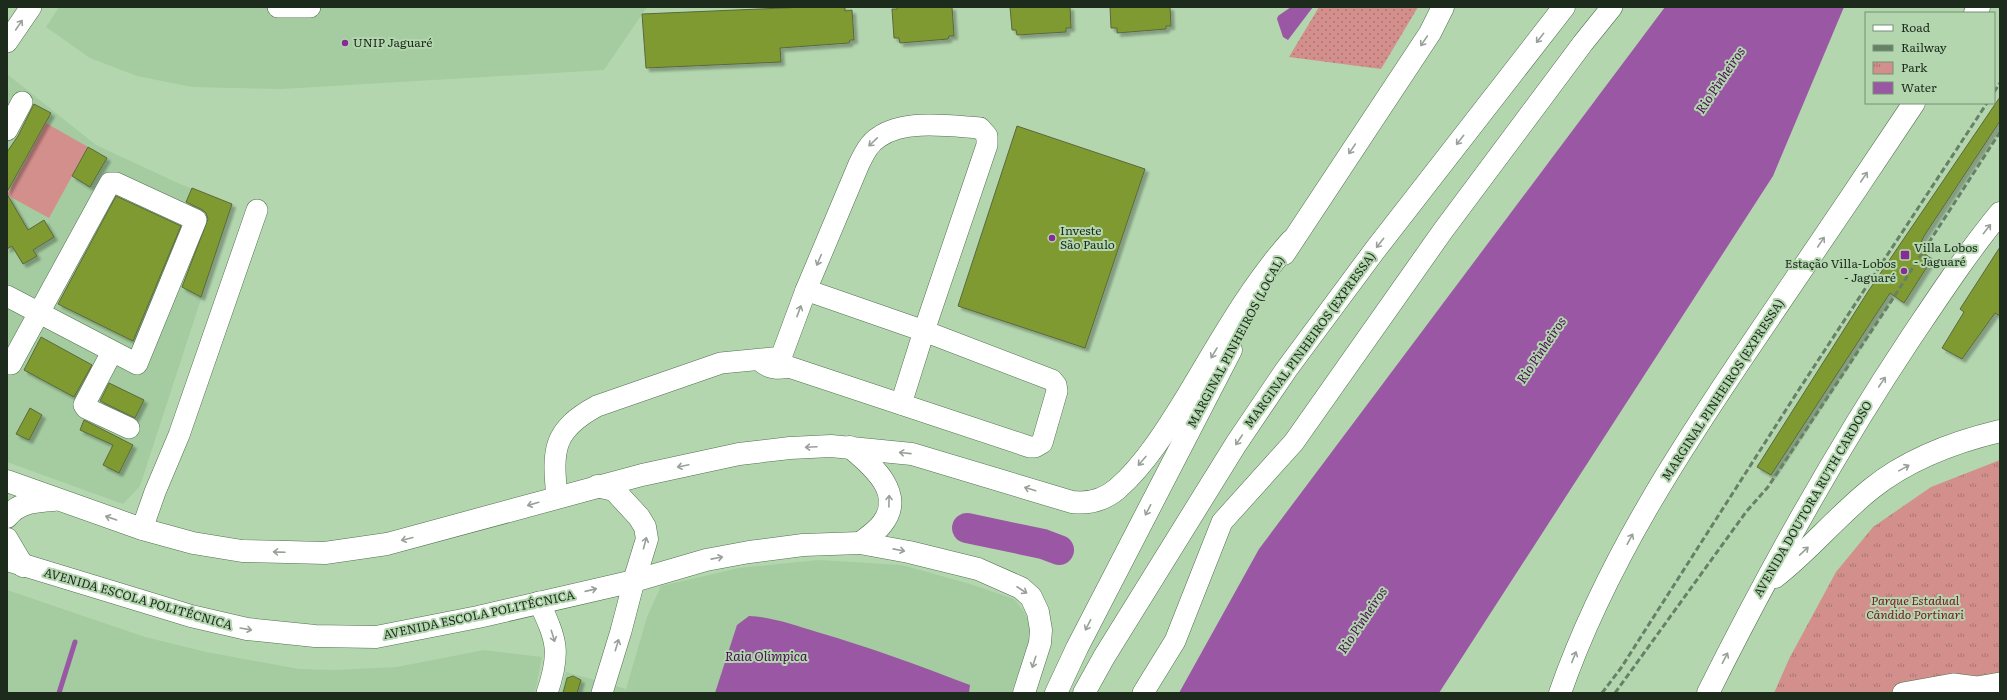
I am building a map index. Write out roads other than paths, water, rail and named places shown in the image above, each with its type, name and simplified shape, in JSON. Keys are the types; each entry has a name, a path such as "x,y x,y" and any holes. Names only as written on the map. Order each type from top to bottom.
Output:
{"highway":[{"name":"MARGINAL PINHEIROS (LOCAL)","path":"1056,693 1077,648 1203,402 1291,241 1430,33 1443,7"},
{"name":"MARGINAL PINHEIROS (EXPRESSA)","path":"1084,693 1104,657 1236,444 1286,370 1375,250 1564,7"},
{"name":"MARGINAL PINHEIROS (EXPRESSA)","path":"1560,693 1593,612 1631,537 1679,452 1913,104"},
{"name":"AVENIDA DOUTORA RUTH CARDOSO","path":"1708,693 1815,491 1874,394 1948,282 2000,213"},
{"path":"7,482 142,529 193,543 242,551 325,553 387,544 597,486 739,454 790,448 831,446 912,454 1072,502 1082,503 1106,496 1117,489 1145,459 1168,428 1260,279 1291,241"},
{"path":"1764,585 1777,576 1871,489 1892,474 1928,455 1966,439 2000,431"},
{"path":"850,447 879,473 889,496 888,512 882,524 860,543"},
{"path":"597,486 614,490 645,526 647,539 634,581"},
{"path":"7,517 17,507 28,503 57,500"},
{"path":"7,539 15,563"},
{"name":"AVENIDA ESCOLA POLITÉCNICA","path":"15,563 198,618 247,630 315,636 376,637 435,626 634,581 706,560 749,552 803,545 860,543 909,552 978,570 1021,588 1031,597 1038,612 1041,630 1040,644 1024,693"}],"street":[{"path":"7,42 31,7"},
{"path":"278,7 310,7"},
{"path":"1143,693 1175,641 1222,522 1294,442 1442,232 1583,43 1612,7"},
{"path":"7,130 22,102"},
{"path":"776,362 791,332 806,290 868,146 879,137 908,126 980,128 987,136 987,145 924,330 901,404"},
{"path":"7,296 38,313 112,352 138,364 196,222 195,219 116,183 110,183 38,313 12,364 7,364"},
{"path":"142,529 155,492 179,436 257,210"},
{"path":"557,497 554,468 555,450 565,430 578,416 597,406 721,363 776,362 1030,448 1039,446 1042,443 1057,391 1055,382 924,330 806,290"},
{"path":"112,352 84,405 86,408 130,428"},
{"path":"602,693 621,631 634,581"},
{"path":"539,602 556,645 554,671 547,693"},
{"path":"1903,693 1953,684 1977,687 2000,682"}],"water":[{"path":"1291,7 1313,7 1288,40 1283,37 1277,19 1278,16"},
{"name":"Rio Pinheiros","path":"1665,7 1844,7 1773,176 1439,693 1179,693 1259,549"},
{"name":"Raia Olímpica","path":"749,616 766,618 791,624 894,657 970,685 969,693 715,693 737,625"}],"waterway":[{"path":"967,528 1043,544 1059,550"},
{"path":"59,693 75,642"}],"railway":[{"path":"1995,90 2000,83"},
{"path":"1602,693 1621,668 1798,391 1986,104"},
{"path":"1615,693 1746,512 1768,487 1890,303 2000,132"}],"place":[{"name":"UNIP Jaguaré","path":"345,43"},
{"name":"Investe São Paulo","path":"1052,238"},
{"name":"Villa Lobos - Jaguaré","path":"1905,255"},
{"name":"Estação Villa-Lobos - Jaguaré","path":"1904,271"}],"park label":[{"name":"Parque Estadual Cândido Portinari","path":"1915,608"}]}
